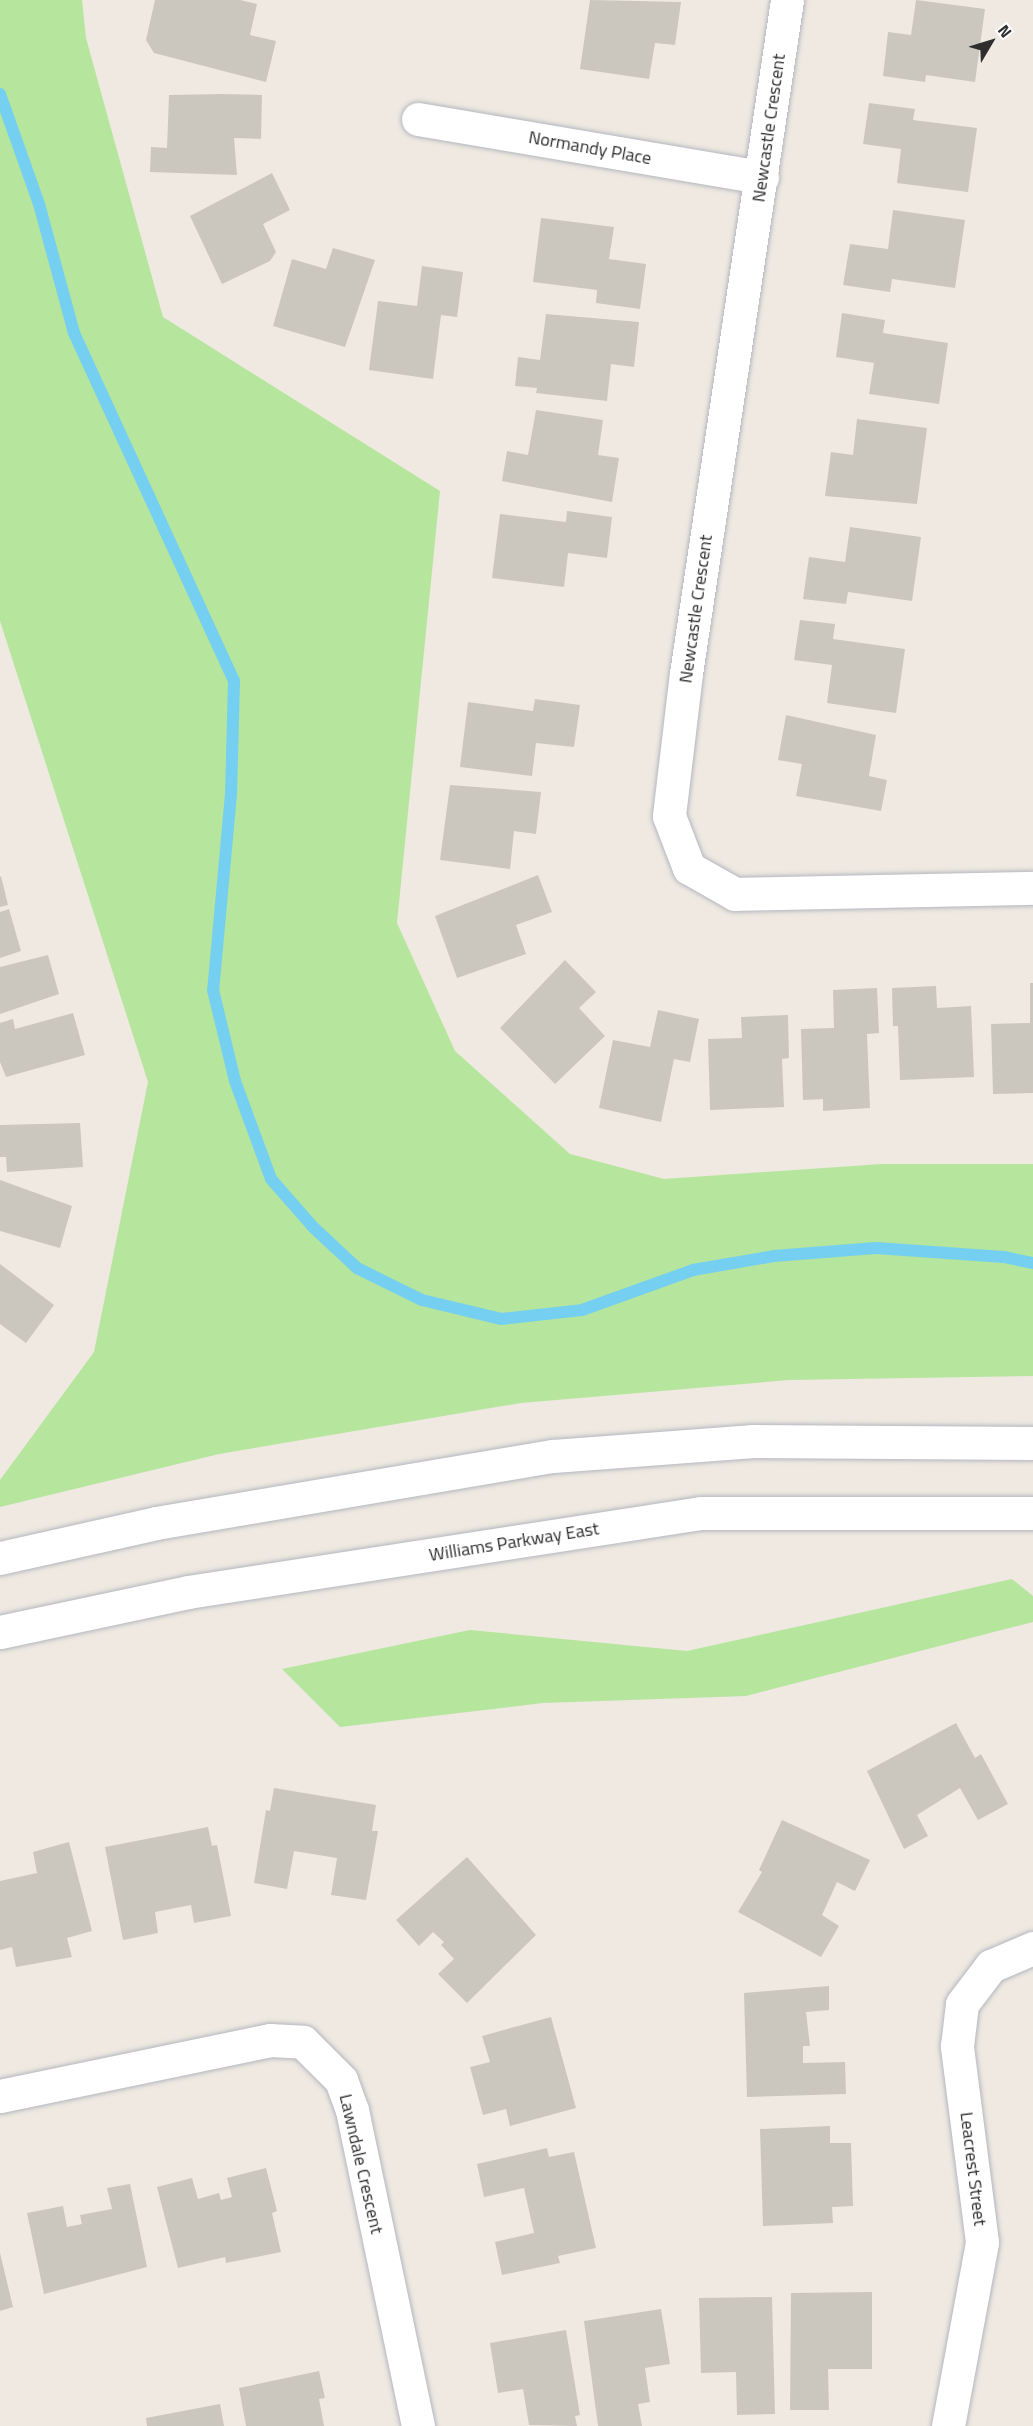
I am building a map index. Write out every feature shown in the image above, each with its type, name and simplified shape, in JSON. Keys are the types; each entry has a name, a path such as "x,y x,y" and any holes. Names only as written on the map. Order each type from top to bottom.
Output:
{"street":[{"name":"Newcastle Crescent","path":"788,0 686,673 669,816 689,868 735,894 1033,888"},
{"name":"Normandy Place","path":"418,118 762,177"},
{"path":"0,1558 156,1523 553,1456 753,1442 1033,1443"},
{"name":"Williams Parkway East","path":"0,1632 188,1592 701,1513 1033,1513"},
{"name":"Leacrest Street","path":"948,2426 982,2242 957,2046 962,2004 991,1966 1033,1948"},
{"name":"Lawndale Crescent","path":"0,2096 270,2040 303,2042 341,2080 352,2110 418,2426"}],"green space":[{"path":"0,0 82,0 86,38 163,317 440,491 397,923 455,1051 570,1154 664,1179 882,1164 1033,1164 1033,1376 789,1380 521,1403 219,1454 0,1507 0,1480 94,1352 148,1082 0,621"},
{"path":"1012,1579 1033,1596 1033,1622 746,1696 543,1703 340,1727 282,1669 470,1630 687,1651"}],"building":[{"path":"155,0 240,0 257,4 250,35 276,41 266,82 154,53 146,40"},
{"path":"590,0 681,2 675,45 655,43 649,79 580,69"},
{"path":"916,0 985,9 975,82 926,75 925,82 883,76 888,32 911,35"},
{"path":"169,95 262,95 261,139 234,138 237,175 150,172 151,147 167,148"},
{"path":"869,103 915,109 913,120 977,128 968,192 897,183 901,149 863,144"},
{"path":"272,173 290,210 263,224 276,252 270,261 222,284 190,216"},
{"path":"893,210 965,220 955,288 892,279 890,292 843,285 850,244 888,249"},
{"path":"541,218 614,227 609,259 646,264 640,309 596,303 597,290 533,282"},
{"path":"333,248 375,260 345,347 273,326 292,259 326,269"},
{"path":"422,266 463,272 457,317 441,315 433,379 369,370 378,301 417,306"},
{"path":"842,313 885,320 883,333 948,343 939,404 869,394 874,363 836,357"},
{"path":"546,314 639,322 634,367 611,364 607,401 536,393 537,388 515,386 518,357 540,360"},
{"path":"536,410 603,420 598,455 619,458 612,502 502,481 507,451 528,455"},
{"path":"857,419 927,428 917,504 825,496 831,452 853,455"},
{"path":"567,511 612,517 607,558 568,553 564,587 492,578 500,514 566,522"},
{"path":"850,527 921,537 912,601 848,592 846,604 803,599 809,557 845,562"},
{"path":"800,620 835,624 833,639 905,649 896,713 827,703 832,665 794,660"},
{"path":"535,699 580,705 574,747 536,743 532,776 460,767 468,702 533,711"},
{"path":"786,715 876,735 869,776 887,780 881,811 796,796 802,764 778,760"},
{"path":"450,785 541,792 536,834 514,831 510,869 440,860"},
{"path":"538,875 552,912 516,925 526,954 457,978 435,916"},
{"path":"0,877 8,905 0,907"},
{"path":"9,909 21,951 0,958 0,912"},
{"path":"48,955 59,994 0,1014 0,967"},
{"path":"565,960 596,992 579,1008 605,1036 555,1084 500,1028"},
{"path":"1030,983 1033,983 1033,1093 993,1094 991,1024 1030,1023"},
{"path":"936,986 937,1008 971,1006 974,1077 900,1080 898,1026 893,1026 892,988"},
{"path":"877,988 879,1033 867,1034 870,1108 823,1111 823,1099 803,1100 801,1029 834,1028 833,990"},
{"path":"658,1010 699,1019 690,1062 674,1059 661,1122 599,1108 613,1040 650,1047"},
{"path":"73,1013 85,1055 6,1077 0,1062 0,1023 13,1019 15,1029"},
{"path":"788,1015 789,1058 782,1059 784,1107 710,1110 708,1039 742,1038 741,1017"},
{"path":"80,1123 83,1167 7,1172 6,1157 0,1157 0,1125"},
{"path":"0,1180 72,1206 60,1248 0,1231"},
{"path":"0,1264 54,1305 26,1343 0,1324"},
{"path":"956,1723 975,1758 981,1754 1008,1804 978,1820 960,1788 917,1815 928,1836 904,1849 867,1771"},
{"path":"274,1788 376,1805 372,1831 378,1831 366,1900 331,1895 337,1858 294,1851 287,1889 254,1883 266,1810 270,1811"},
{"path":"782,1820 870,1860 855,1891 837,1882 822,1915 839,1926 821,1957 738,1912 762,1872 759,1870"},
{"path":"208,1827 212,1846 217,1845 231,1916 194,1923 191,1905 155,1912 158,1933 123,1940 105,1847"},
{"path":"69,1842 92,1931 67,1938 72,1957 16,1967 12,1947 0,1950 0,1881 37,1873 33,1852"},
{"path":"467,1857 536,1935 467,2003 438,1974 454,1959 441,1945 444,1942 433,1932 419,1946 396,1920"},
{"path":"829,1986 829,2010 806,2012 810,2046 803,2046 803,2063 845,2062 846,2094 747,2097 744,1993"},
{"path":"551,2017 576,2108 510,2126 506,2109 483,2115 470,2067 490,2062 482,2036"},
{"path":"830,2126 830,2143 851,2143 853,2206 832,2207 833,2223 763,2226 760,2129"},
{"path":"547,2148 549,2157 574,2152 596,2248 558,2256 560,2263 502,2275 495,2242 534,2233 524,2188 484,2197 477,2164"},
{"path":"266,2168 277,2211 272,2213 281,2252 226,2263 225,2257 178,2268 157,2187 192,2178 198,2199 219,2193 221,2200 232,2197 227,2178"},
{"path":"130,2184 147,2267 44,2294 27,2213 63,2206 67,2227 82,2224 80,2215 112,2209 107,2188"},
{"path":"0,2253 13,2307 0,2311"},
{"path":"872,2292 872,2369 828,2369 829,2410 790,2410 791,2293"},
{"path":"772,2297 775,2414 737,2415 736,2372 701,2373 699,2298"},
{"path":"661,2309 670,2364 645,2368 650,2402 638,2404 642,2426 598,2426 584,2321"},
{"path":"566,2330 580,2415 575,2416 577,2426 529,2425 523,2389 498,2393 490,2343"},
{"path":"319,2371 325,2398 319,2399 324,2426 246,2426 239,2388"},
{"path":"220,2404 224,2426 147,2426 146,2418"}],"waterway":[{"path":"0,94 39,204 74,333 234,681 231,794 213,990 235,1081 271,1179 313,1227 357,1268 422,1300 501,1319 582,1310 693,1270 774,1256 876,1248 1004,1257 1033,1263"}]}
